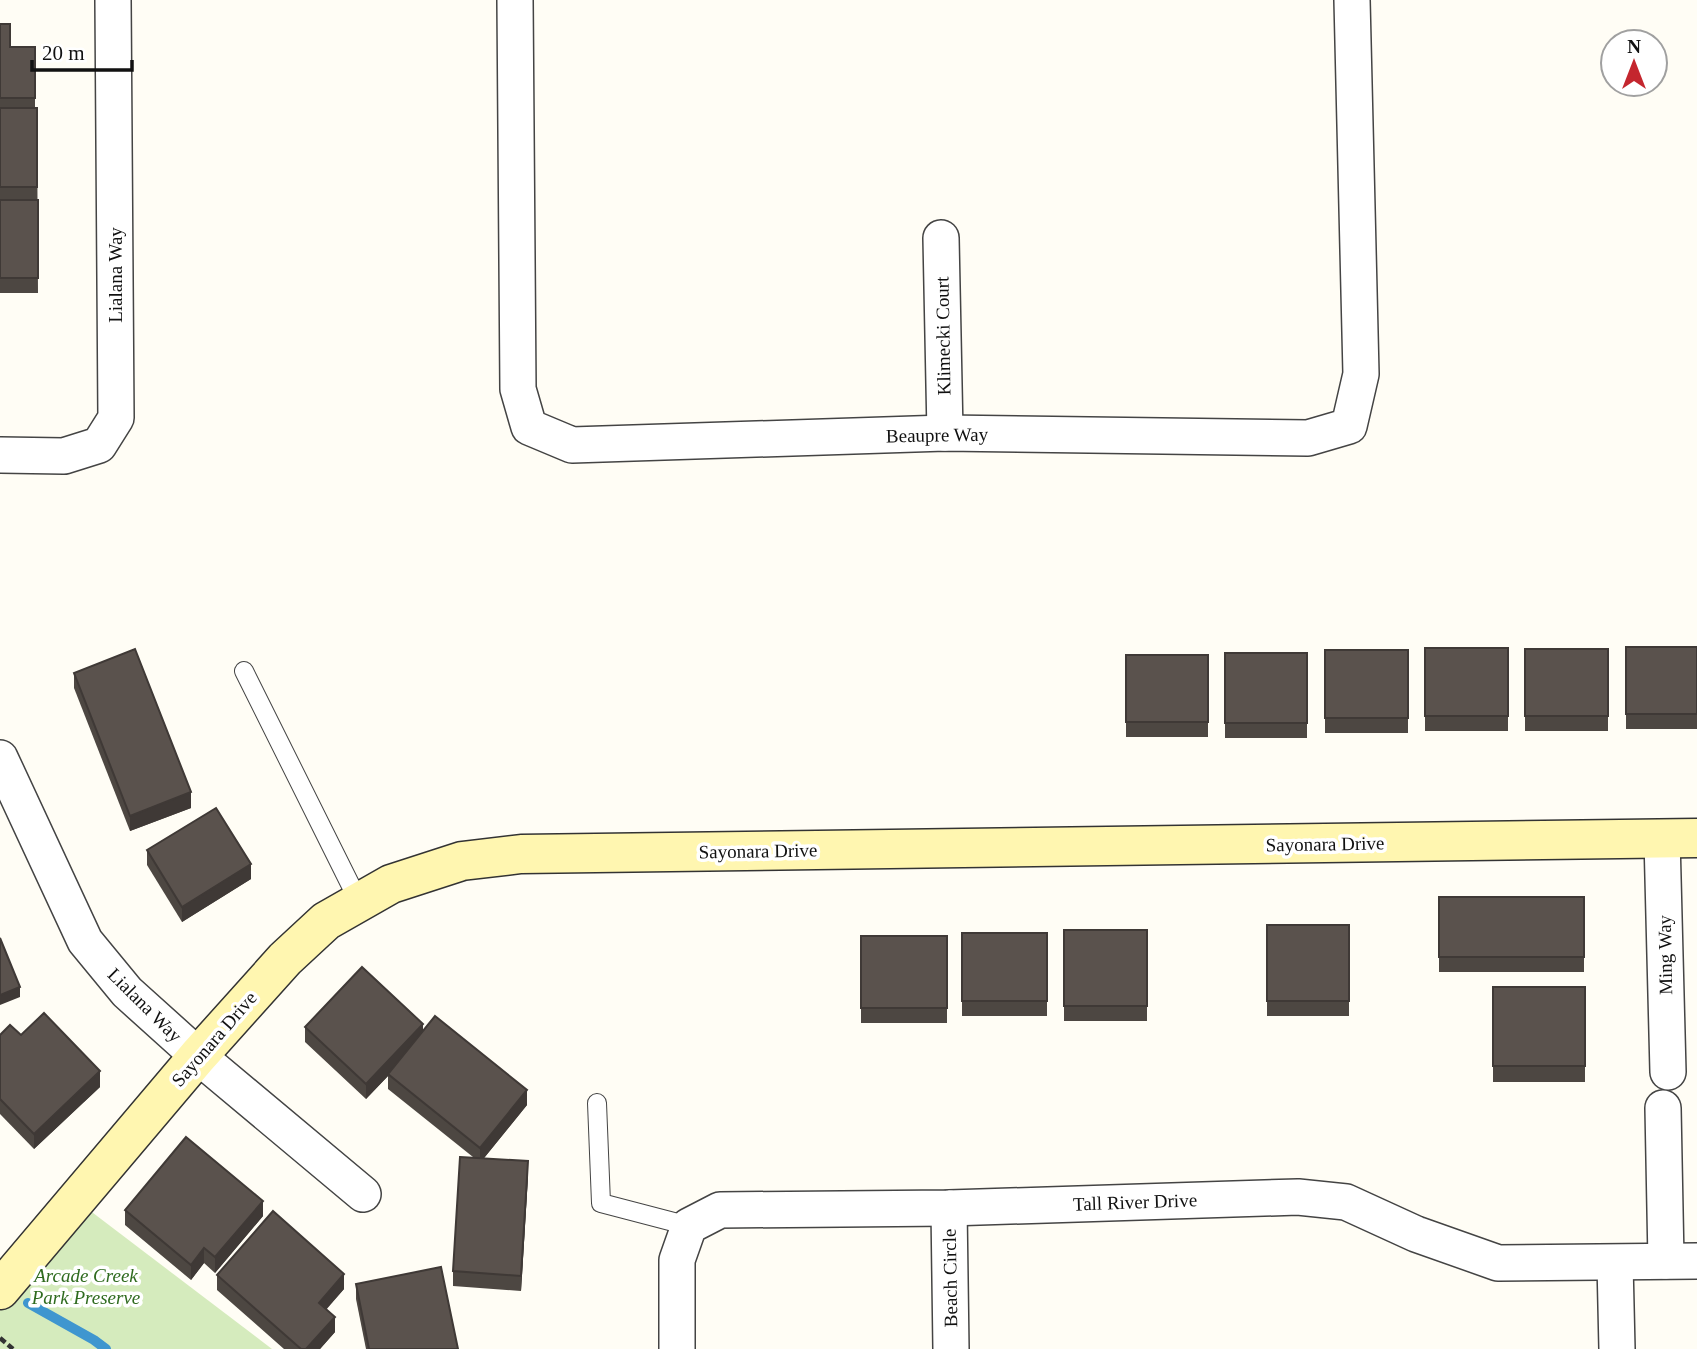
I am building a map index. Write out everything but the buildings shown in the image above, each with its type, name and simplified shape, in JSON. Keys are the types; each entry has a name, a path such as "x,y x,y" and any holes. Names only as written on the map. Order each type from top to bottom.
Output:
{"street":[{"name":"Lialana Way","path":"0,455 64,456 99,445 116,418 113,0"},
{"name":"Beaupre Way","path":"515,0 517,389 529,427 572,445 945,433 1308,438 1349,426 1361,374 1352,0"},
{"name":"Klimecki Court","path":"941,238 945,433"},
{"name":"Lialana Way","path":"0,758 85,941 127,992 198,1056 363,1194"},
{"name":"Sayonara Drive","path":"0,1290 198,1056 285,959 326,920 391,884 462,861 521,854 1680,839"},
{"name":"Ming Way","path":"1668,1072 1680,839"},
{"path":"1663,1108 1681,1261"},
{"name":"Tall River Drive","path":"689,1226 720,1210 949,1208 1298,1197 1346,1202 1416,1234 1498,1263 1681,1261"},
{"name":"Beach Circle","path":"949,1208 951,1349"},
{"path":"677,1349 677,1260 689,1226"},
{"path":"1615,1263 1618,1349"}],"lane":[{"path":"244,671 359,902"},
{"path":"597,1103 601,1203 689,1226"}],"path":[{"path":"0,1338 13,1349"}],"green space":[{"name":"Arcade Creek Park Preserve","path":"76,1200 272,1349 0,1349 0,1289"}],"waterway":[{"path":"28,1303 106,1349"}]}
